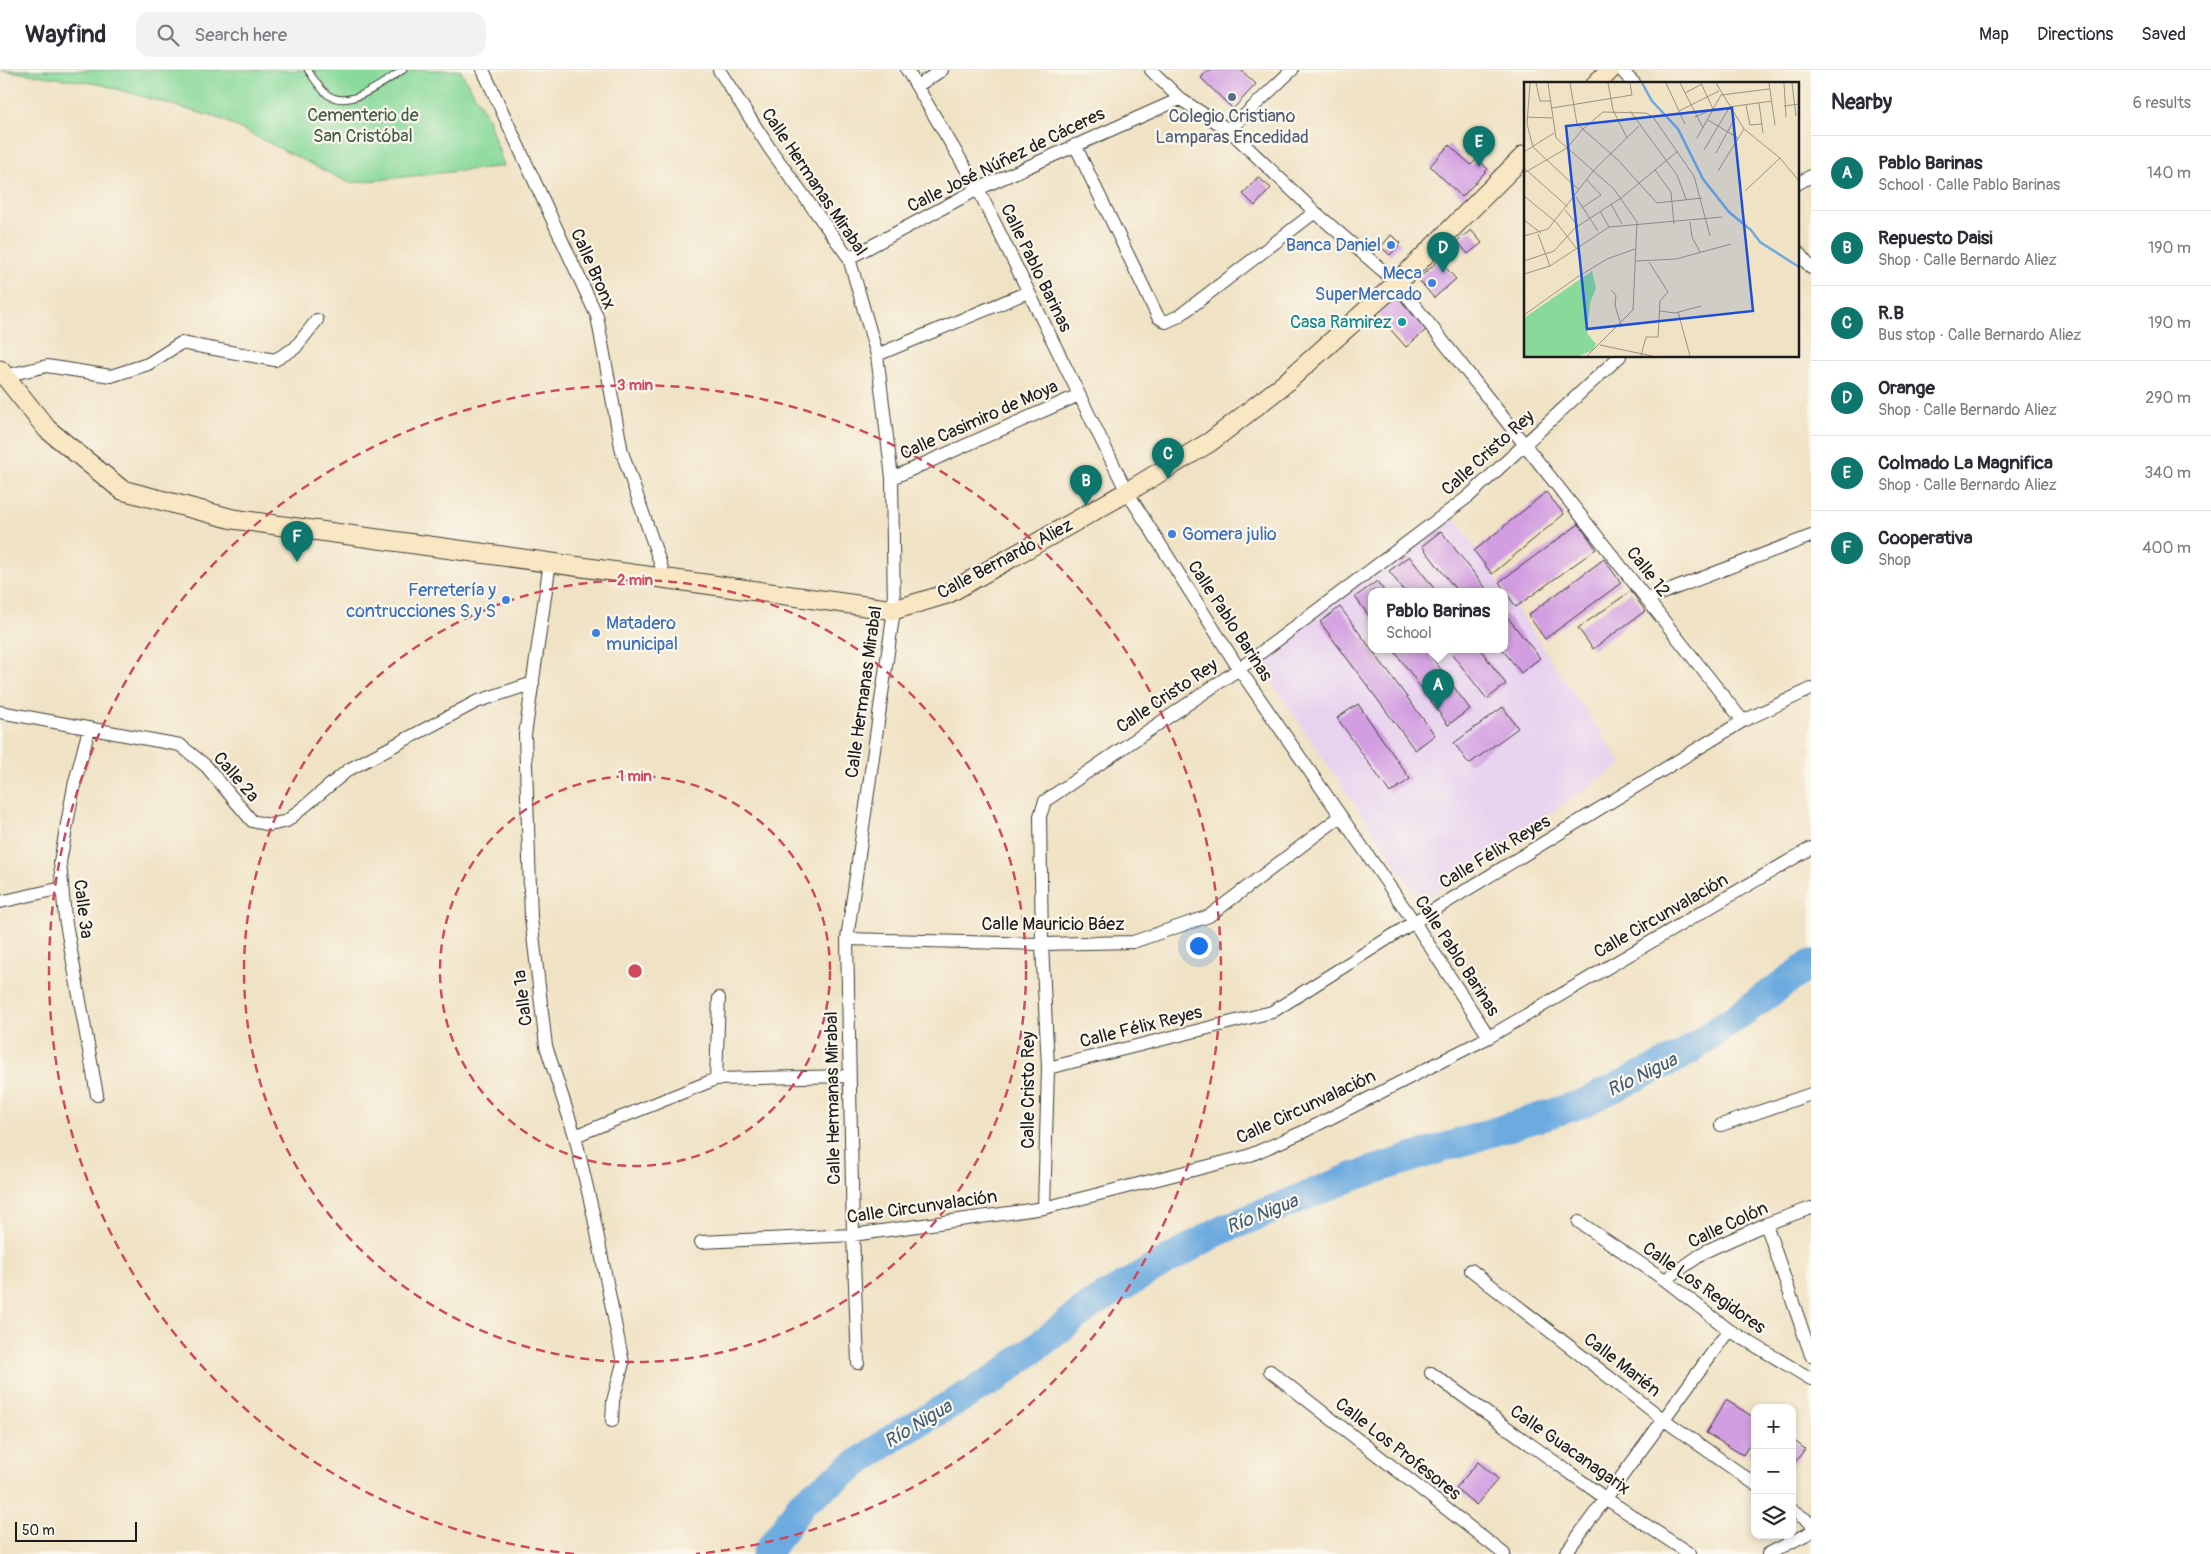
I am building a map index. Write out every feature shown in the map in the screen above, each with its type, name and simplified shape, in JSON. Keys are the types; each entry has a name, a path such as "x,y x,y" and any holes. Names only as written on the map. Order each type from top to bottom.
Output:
{"main road":[{"path":"1598,82 1610,70"},
{"name":"Calle Bernardo Aliez","path":"894,610 947,594 1127,492 1210,442 1283,385 1397,283 1524,156"},
{"path":"2,373 47,429 122,490 233,519 390,539 666,580 894,610"}],"street":[{"name":"Calle Hermanas Mirabal","path":"719,70 770,149 849,258 877,355 892,478 894,610 847,939 853,1235 858,1363"},
{"name":"Calle Pablo Barinas","path":"907,70 978,189 1127,492 1239,669 1414,922 1489,1038"},
{"path":"917,86 942,70"},
{"name":"Calle 12","path":"1151,70 1180,98 1229,130 1315,212 1397,283 1743,721"},
{"path":"1229,130 1292,70"},
{"path":"1621,70 1633,82"},
{"name":"Calle Bronx","path":"484,71 597,316 622,452 666,580"},
{"name":"Calle José Núñez de Cáceres","path":"849,258 978,189 1180,98"},
{"path":"1075,144 1158,317 1166,322 1179,316 1315,212"},
{"path":"1798,183 1811,176"},
{"path":"1798,252 1811,268"},
{"path":"877,355 1028,292"},
{"path":"2,373 47,366 111,376 148,364 181,343 275,360 295,348 317,320"},
{"name":"Calle Cristo Rey","path":"1044,1208 1048,1068 1042,944 1040,816 1045,801 1239,669 1468,496 1618,358"},
{"name":"Calle Casimiro de Moya","path":"892,478 1079,394"},
{"path":"1648,599 1811,536"},
{"name":"Calle 1ª","path":"550,562 525,735 531,918 546,1046 575,1136 593,1213 623,1363 612,1401 612,1421"},
{"name":"Calle 2ª","path":"0,712 180,745 206,766 252,821 270,824 287,821 348,770 476,702 532,683"},
{"name":"Calle Félix Reyes","path":"1048,1068 1272,1012 1414,922 1743,721 1811,689"},
{"name":"Calle 3ª","path":"88,729 74,786 60,862 65,918 97,1095"},
{"name":"Calle Mauricio Báez","path":"847,939 1042,944 1133,942 1210,916 1341,816"},
{"name":"Calle Circunvalación","path":"701,1242 853,1235 1044,1208 1248,1156 1303,1132 1489,1038 1811,848"},
{"path":"0,902 62,888"},
{"path":"716,1079 719,998"},
{"path":"575,1136 716,1079 850,1076"},
{"path":"1721,1125 1811,1094"},
{"name":"Calle Colón","path":"1664,1280 1706,1251 1766,1224 1811,1208"},
{"name":"Calle Los Regidores","path":"1579,1222 1664,1280 1729,1330 1811,1379"},
{"path":"1766,1224 1811,1355"},
{"name":"Calle Marién","path":"1471,1270 1663,1420 1751,1481"},
{"path":"1565,1554 1729,1330"},
{"name":"Calle Los Profesores","path":"1270,1371 1504,1554"},
{"name":"Calle Guacanagarix","path":"1431,1372 1605,1498 1690,1554"},
{"path":"1796,1513 1811,1524"},
{"path":"1768,1554 1811,1532"}],"lane":[{"path":"308,70 329,96 358,98 403,70"}],"shaded area":[{"path":"1455,518 1503,588 1368,588 1368,653 1508,653 1508,596 1622,764 1421,902 1254,656"}],"green space":[{"name":"Cementerio de San Cristóbal","path":"0,70 460,70 487,116 504,166 349,183 221,119 99,84"}],"building":[{"name":"Colegio Cristiano Lamparas Encedidad","path":"1208,70 1241,70 1256,84 1233,109 1201,78"},
{"path":"1449,145 1471,165 1477,159 1488,169 1462,197 1430,166"},
{"path":"1258,177 1271,188 1255,206 1243,194"},
{"path":"1471,230 1482,243 1468,254 1457,241"},
{"name":"Banca Daniel","path":"1391,235 1401,243 1390,255 1381,247"},
{"path":"1439,260 1456,279 1434,298 1418,279"},
{"name":"Casa Ramirez","path":"1397,296 1426,330 1406,347 1377,314"},
{"path":"1546,492 1564,514 1492,574 1474,551"},
{"path":"1579,524 1596,549 1516,607 1508,595 1508,588 1503,588 1499,582"},
{"path":"1441,531 1486,588 1455,588 1422,546"},
{"path":"1409,556 1434,588 1402,588 1389,571"},
{"path":"1604,559 1621,583 1545,639 1528,615"},
{"path":"1377,581 1382,588 1368,588 1368,615 1355,597"},
{"path":"1631,591 1645,611 1593,649 1578,628"},
{"path":"1340,607 1368,645 1368,653 1374,653 1435,735 1415,750 1320,622"},
{"path":"1508,618 1540,658 1521,673 1505,653 1508,653"},
{"path":"1396,653 1429,653 1470,709 1448,725"},
{"path":"1451,653 1483,653 1506,684 1487,699"},
{"path":"1358,704 1410,779 1390,793 1337,718"},
{"path":"1503,707 1518,728 1469,764 1454,743"},
{"path":"1726,1400 1751,1416 1751,1442 1743,1455 1706,1433"},
{"path":"1796,1442 1805,1449 1796,1461"},
{"path":"1478,1462 1498,1479 1476,1505 1456,1488"}],"waterway":[{"name":"Río Nigua","path":"766,1554 803,1502 897,1435 995,1379 1092,1304 1217,1232 1355,1176 1581,1104 1681,1056 1811,964"}],"place":[{"name":"Colegio Cristiano Lamparas Encedidad","path":"1232,97"},
{"name":"Colmado La Magnifica","path":"1479,167"},
{"name":"Banca Daniel","path":"1391,245"},
{"name":"Orange","path":"1443,273"},
{"name":"Meca SuperMercado","path":"1432,283"},
{"name":"Casa Ramirez","path":"1402,322"},
{"name":"R.B","path":"1168,479"},
{"name":"Repuesto Daisi","path":"1086,506"},
{"name":"Gomera julio","path":"1172,534"},
{"name":"Cooperativa","path":"297,562"},
{"name":"Ferretería y contrucciones S y S","path":"506,600"},
{"name":"Matadero municipal","path":"596,633"},
{"name":"Pablo Barinas","path":"1438,710"}]}
